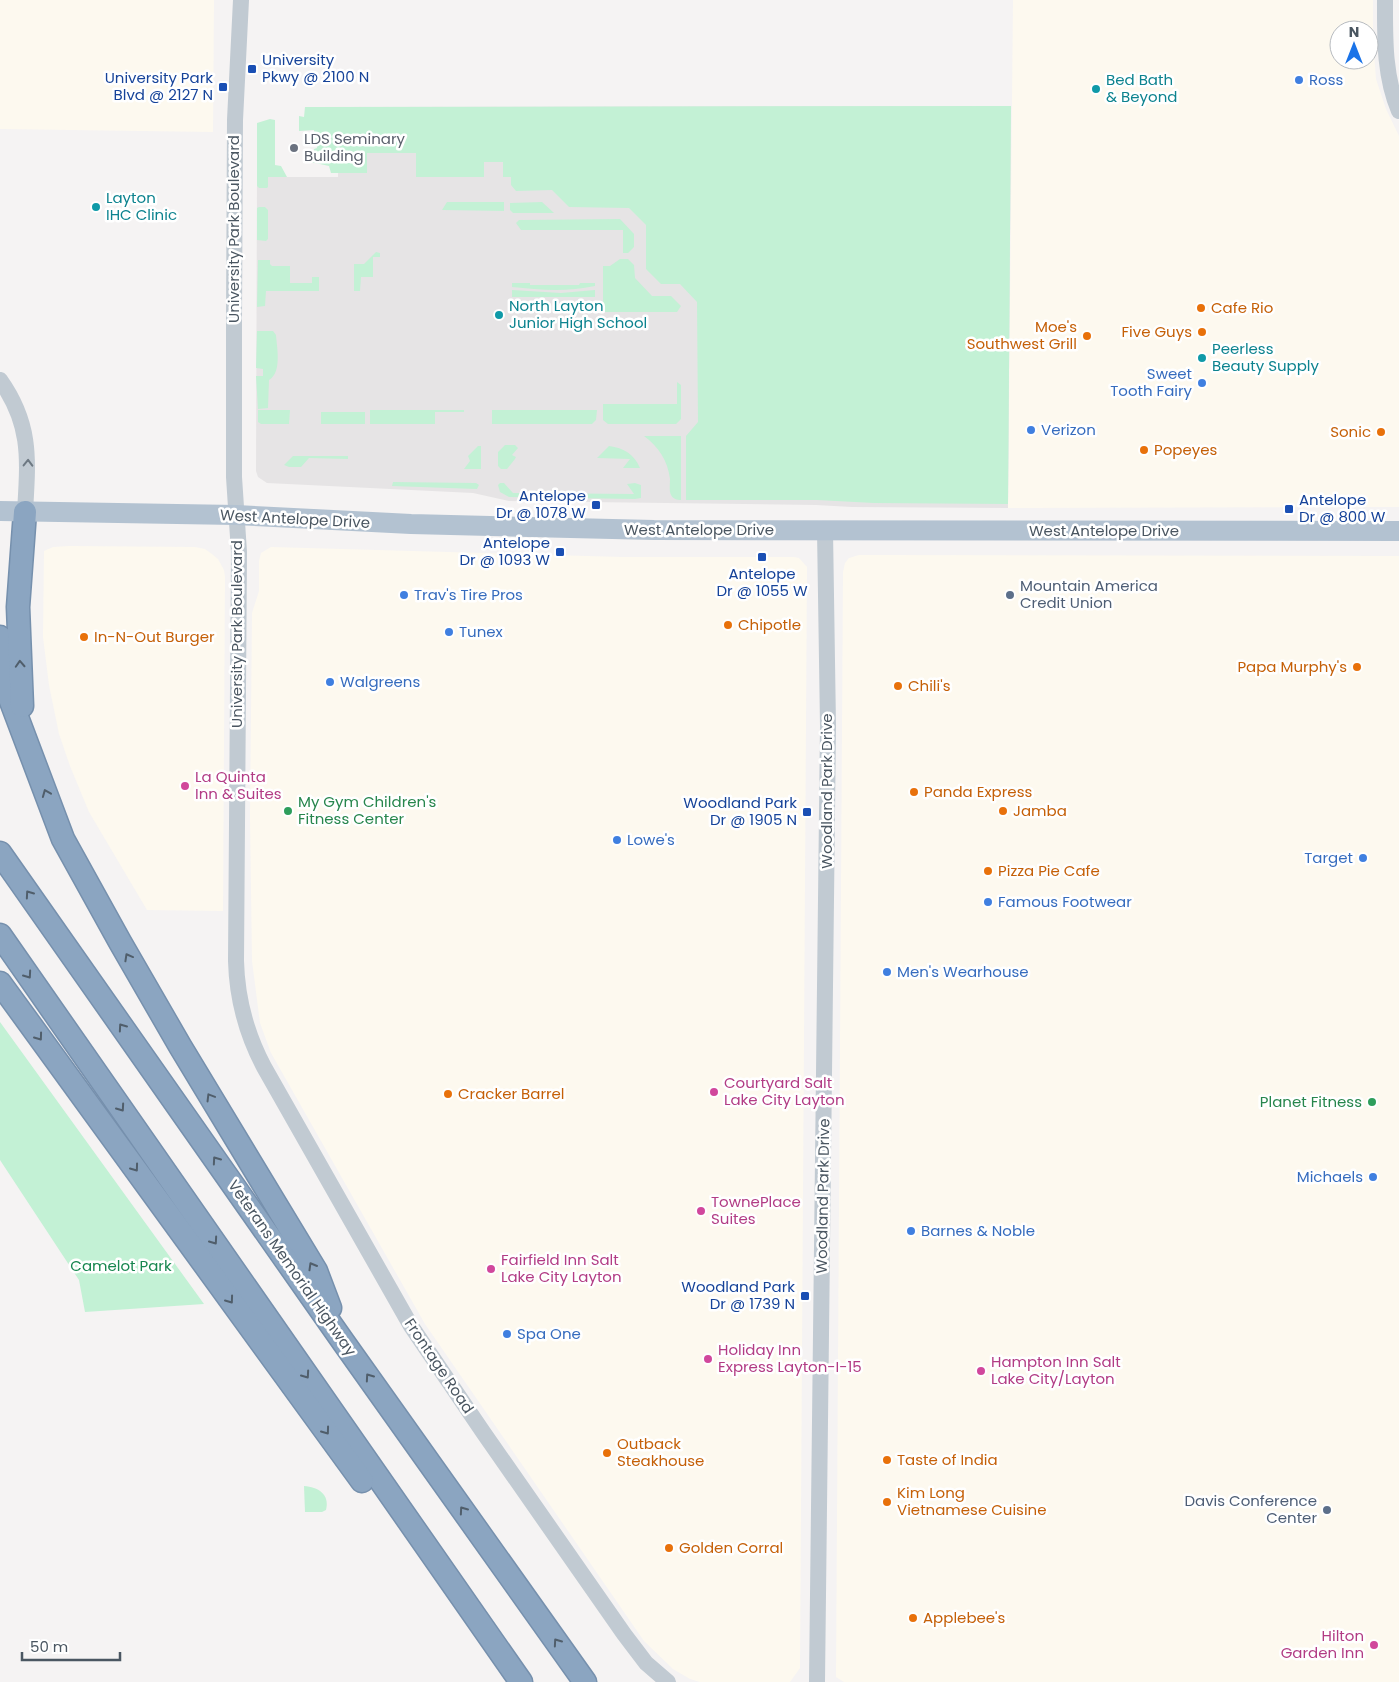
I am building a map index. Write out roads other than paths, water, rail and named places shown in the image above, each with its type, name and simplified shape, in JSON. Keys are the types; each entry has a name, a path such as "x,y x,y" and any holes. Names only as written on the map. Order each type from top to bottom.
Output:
{"highway":[{"path":"25,512 18,606 23,730 26,743 64,839 120,942 180,1046 267,1194 316,1271 344,1343"},
{"path":"0,637 8,696 23,730"},
{"name":"Veterans Memorial Highway","path":"0,853 585,1682"},
{"path":"0,934 516,1675"},
{"path":"0,984 475,1637 516,1675"}],"main road":[{"name":"West Antelope Drive","path":"0,511 236,515 382,523 654,530 1399,531"}],"street":[{"name":"University Park Boulevard","path":"241,0 235,143 234,477 239,552 236,961 238,995 246,1027"},
{"path":"1385,0 1385,51 1389,82 1399,111"},
{"path":"0,380 16,408 24,427 28,450 25,512"},
{"name":"Woodland Park Drive","path":"817,1682 828,733 825,530"},
{"name":"Frontage Road","path":"246,1027 272,1083 417,1334 624,1634 646,1663 668,1682"}],"place":[{"name":"University Pkwy @ 2100 N","path":"252,69"},
{"name":"Ross","path":"1299,80"},
{"name":"University Park Blvd @ 2127 N","path":"223,87"},
{"name":"Bed Bath & Beyond","path":"1096,89"},
{"name":"LDS Seminary Building","path":"294,148"},
{"name":"Layton IHC Clinic","path":"96,207"},
{"name":"Cafe Rio","path":"1201,308"},
{"name":"North Layton Junior High School","path":"499,315"},
{"name":"Five Guys","path":"1202,332"},
{"name":"Moe's Southwest Grill","path":"1087,336"},
{"name":"Peerless Beauty Supply","path":"1202,358"},
{"name":"Sweet Tooth Fairy","path":"1202,383"},
{"name":"Verizon","path":"1031,430"},
{"name":"Sonic","path":"1381,432"},
{"name":"Popeyes","path":"1144,450"},
{"name":"Antelope Dr @ 1078 W","path":"596,505"},
{"name":"Antelope Dr @ 800 W","path":"1289,509"},
{"name":"Antelope Dr @ 1093 W","path":"560,552"},
{"name":"Antelope Dr @ 1055 W","path":"762,557"},
{"name":"Trav's Tire Pros","path":"404,595"},
{"name":"Mountain America Credit Union","path":"1010,595"},
{"name":"Chipotle","path":"728,625"},
{"name":"Tunex","path":"449,632"},
{"name":"In-N-Out Burger","path":"84,637"},
{"name":"Papa Murphy's","path":"1357,667"},
{"name":"Walgreens","path":"330,682"},
{"name":"Chili's","path":"898,686"},
{"name":"La Quinta Inn & Suites","path":"185,786"},
{"name":"Panda Express","path":"914,792"},
{"name":"My Gym Children's Fitness Center","path":"288,811"},
{"name":"Jamba","path":"1003,811"},
{"name":"Woodland Park Dr @ 1905 N","path":"807,812"},
{"name":"Lowe's","path":"617,840"},
{"name":"Target","path":"1363,858"},
{"name":"Pizza Pie Cafe","path":"988,871"},
{"name":"Famous Footwear","path":"988,902"},
{"name":"Men's Wearhouse","path":"887,972"},
{"name":"Courtyard Salt Lake City Layton","path":"714,1092"},
{"name":"Cracker Barrel","path":"448,1094"},
{"name":"Planet Fitness","path":"1372,1102"},
{"name":"Michaels","path":"1373,1177"},
{"name":"TownePlace Suites","path":"701,1211"},
{"name":"Barnes & Noble","path":"911,1231"},
{"name":"Fairfield Inn Salt Lake City Layton","path":"491,1269"},
{"name":"Woodland Park Dr @ 1739 N","path":"805,1296"},
{"name":"Spa One","path":"507,1334"},
{"name":"Holiday Inn Express Layton-I-15","path":"708,1359"},
{"name":"Hampton Inn Salt Lake City/Layton","path":"981,1371"},
{"name":"Outback Steakhouse","path":"607,1453"},
{"name":"Taste of India","path":"887,1460"},
{"name":"Kim Long Vietnamese Cuisine","path":"887,1502"},
{"name":"Davis Conference Center","path":"1327,1510"},
{"name":"Golden Corral","path":"669,1548"},
{"name":"Applebee's","path":"913,1618"},
{"name":"Hilton Garden Inn","path":"1374,1645"}],"park label":[{"name":"Camelot Park","path":"121,1266"}]}
